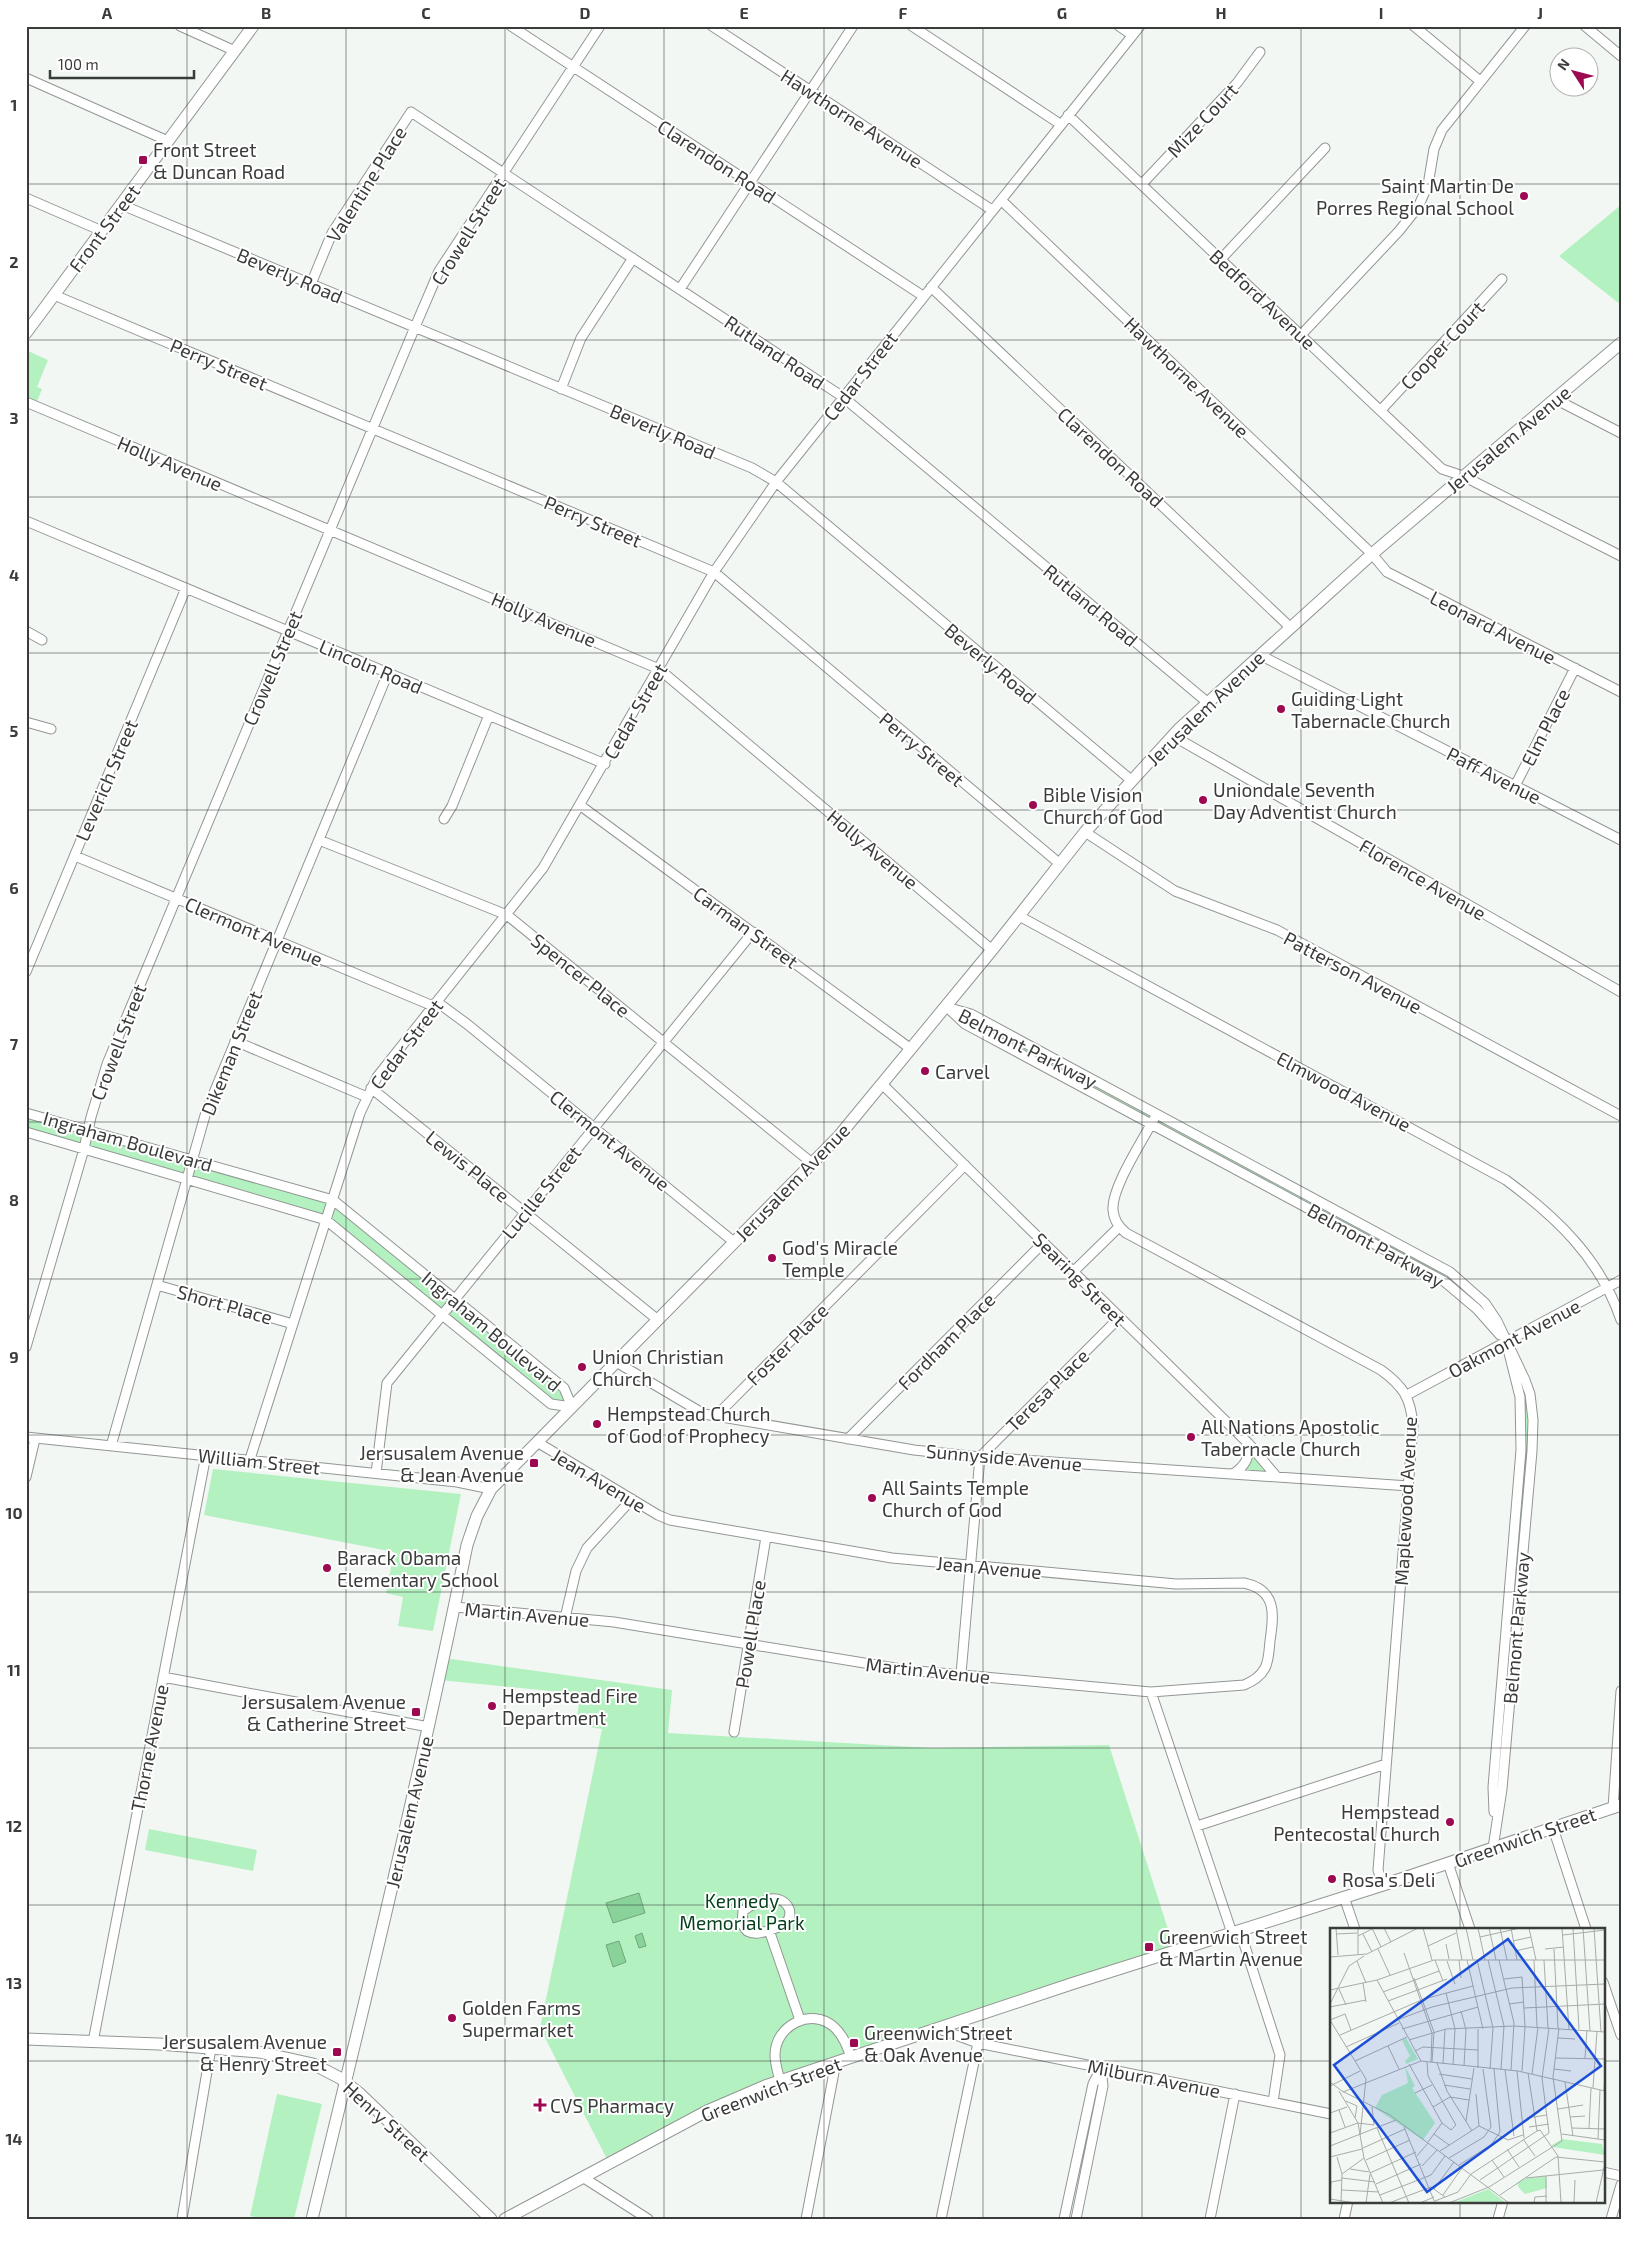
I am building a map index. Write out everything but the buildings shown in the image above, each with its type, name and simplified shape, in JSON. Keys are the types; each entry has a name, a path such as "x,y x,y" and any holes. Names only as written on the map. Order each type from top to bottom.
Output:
{"main road":[{"name":"Front Street","path":"26,333 30,320 54,295 253,26"},
{"name":"Jerusalem Avenue","path":"312,2219 346,2083 429,1727 467,1545 477,1516 491,1489 839,1136 946,1007 1085,832 1173,736 1207,702 1372,554 1621,343"},
{"name":"Greenwich Street","path":"505,2219 707,2112 780,2081 1071,1984 1344,1898 1617,1806"},
{"name":"Henry Street","path":"26,2039 259,2052 313,2064 346,2083 376,2107 491,2219"}],"street":[{"path":"180,26 235,51"},
{"name":"Clarendon Road","path":"511,26 924,296"},
{"name":"Crowell Street","path":"26,1347 107,1064 287,630 439,271 600,26"},
{"name":"Hawthorne Avenue","path":"712,26 992,210"},
{"path":"680,289 853,26"},
{"path":"912,26 1060,124"},
{"path":"1119,26 1132,35"},
{"name":"Cedar Street","path":"250,1459 354,1129 377,1077 544,868 714,572 776,482 1140,26"},
{"path":"1414,26 1480,81"},
{"path":"1301,335 1399,231 1418,207 1428,185 1434,149 1442,130 1525,26"},
{"path":"1585,26 1621,56"},
{"name":"Mize Court","path":"1142,184 1237,83 1260,52"},
{"path":"26,78 168,141"},
{"name":"Rutland Road","path":"411,112 843,397 1207,702"},
{"name":"Valentine Place","path":"311,284 332,233 411,112"},
{"name":"Bedford Avenue","path":"1068,115 1442,469 1463,476 1621,556"},
{"path":"1221,259 1325,148"},
{"path":"26,198 102,231"},
{"name":"Hawthorne Avenue","path":"1000,200 1372,554"},
{"name":"Beverly Road","path":"122,205 752,468 776,482 1131,780"},
{"path":"560,388 580,338 633,258"},
{"name":"Cooper Court","path":"1381,410 1502,279"},
{"name":"Clarendon Road","path":"931,287 1291,628"},
{"name":"Perry Street","path":"54,295 714,572 1060,864"},
{"path":"1555,399 1621,433"},
{"name":"Holly Avenue","path":"26,402 659,669 992,950"},
{"name":"Lincoln Road","path":"26,521 605,764"},
{"name":"Leonard Avenue","path":"1372,554 1387,572 1621,692"},
{"name":"Leverich Street","path":"26,972 186,588"},
{"path":"26,631 42,640"},
{"name":"Paff Avenue","path":"1260,655 1621,840"},
{"name":"Elm Place","path":"1515,786 1575,668"},
{"name":"Dikeman Street","path":"112,1446 206,1112 388,673"},
{"path":"444,819 452,806 489,715"},
{"path":"26,722 51,729"},
{"name":"Florence Avenue","path":"1173,736 1621,992"},
{"name":"Carman Street","path":"581,806 911,1049"},
{"name":"Patterson Avenue","path":"1085,832 1175,891 1276,930 1621,1116"},
{"name":"Spencer Place","path":"319,840 507,915 812,1163"},
{"name":"Clermont Avenue","path":"74,856 435,1004 467,1024 734,1242"},
{"name":"Elmwood Avenue","path":"1019,916 1506,1180 1544,1208 1570,1235 1588,1258 1607,1288 1621,1320"},
{"name":"Lucille Street","path":"376,1473 387,1383 753,932"},
{"name":"Belmont Parkway","path":"946,1007 971,1014 1450,1272 1485,1302 1526,1380 1530,1394 1532,1451 1521,1579 1493,1787 1493,1848"},
{"name":"Belmont Parkway","path":"946,1007 966,1024 1446,1282 1461,1294 1506,1342 1520,1397 1521,1450 1510,1578 1506,1691"},
{"path":"235,1041 367,1097"},
{"path":"1045,1066 1050,1057"},
{"name":"Searing Street","path":"882,1084 1248,1444 1276,1476"},
{"name":"Lewis Place","path":"371,1088 658,1320"},
{"name":"Ingraham Boulevard","path":"26,1113 333,1200 564,1388 572,1407"},
{"path":"1073,1272 1119,1227 1113,1210 1116,1191 1156,1114"},
{"name":"Ingraham Boulevard","path":"26,1132 326,1220 552,1404 572,1407"},
{"name":"Foster Place","path":"716,1416 965,1166"},
{"path":"1276,1191 1280,1182"},
{"name":"Maplewood Avenue","path":"1119,1227 1126,1233 1381,1370 1393,1379 1407,1395 1413,1426 1378,1870 1383,1885"},
{"name":"Fordham Place","path":"848,1439 1043,1243"},
{"path":"1399,1258 1404,1248"},
{"name":"Oakmont Avenue","path":"1407,1395 1621,1280"},
{"name":"Short Place","path":"157,1285 293,1324"},
{"name":"Teresa Place","path":"980,1457 1119,1318"},
{"name":"Sunnyside Avenue","path":"616,1362 698,1411 716,1416 914,1450 980,1457 1409,1486"},
{"path":"26,1476 31,1438"},
{"name":"William Street","path":"31,1438 250,1459 457,1482 491,1489"},
{"name":"Jean Avenue","path":"537,1442 670,1520 892,1558 1176,1584 1244,1583 1253,1585 1264,1593 1271,1603 1274,1618 1267,1660 1264,1669 1256,1679 1244,1685 1232,1687 1151,1692"},
{"path":"1233,1474 1246,1461 1248,1444"},
{"path":"1521,1450 1532,1451"},
{"name":"Thorne Avenue","path":"93,2042 206,1455"},
{"path":"961,1674 980,1457"},
{"path":"565,1618 576,1571 587,1548 632,1499"},
{"name":"Powell Place","path":"734,1732 766,1537"},
{"path":"1510,1578 1521,1579"},
{"name":"Martin Avenue","path":"455,1607 639,1626 877,1666 1151,1692"},
{"path":"163,1678 429,1727"},
{"path":"1617,1806 1621,1691"},
{"path":"1151,1692 1197,1826 1280,2055 1273,2102"},
{"path":"1197,1826 1386,1764"},
{"path":"1553,1828 1586,1928"},
{"path":"1448,1863 1470,1928"},
{"path":"1344,1898 1354,1928"},
{"path":"771,1899 780,1899 789,1909 789,1918 784,1925 769,1930 756,1934 747,1931 742,1924 741,1915 750,1906 771,1899"},
{"path":"769,1930 800,2020"},
{"path":"1604,1985 1621,2035"},
{"path":"780,2081 775,2054 777,2043 786,2029 800,2020 817,2019 833,2026 841,2034 851,2057"},
{"name":"Milburn Avenue","path":"939,2029 978,2043 1330,2114"},
{"path":"941,2219 978,2043"},
{"path":"182,2219 211,2048"},
{"path":"806,2219 836,2062"},
{"path":"1064,2219 1093,2084 1102,2068"},
{"path":"1076,2219 1103,2086 1102,2068"},
{"path":"1210,2219 1235,2094"},
{"path":"1604,2172 1621,2176"},
{"path":"584,2178 648,2219"},
{"path":"1611,2219 1621,2184"},
{"path":"1344,2219 1348,2202"},
{"path":"1498,2219 1503,2202"}],"green space":[{"path":"1621,205 1621,305 1559,256"},
{"path":"26,350 48,360 37,387 42,389 35,406 26,402"},
{"path":"946,1007 971,1014 1450,1272 1485,1303 1497,1321 1525,1380 1530,1394 1533,1420 1532,1451 1502,1789 1494,1829 1493,1787 1521,1450 1520,1397 1506,1341 1477,1309 1445,1282 966,1024"},
{"path":"26,1113 333,1200 564,1388 572,1407 551,1404 326,1220 26,1132"},
{"path":"1252,1452 1270,1473 1243,1472"},
{"path":"213,1469 461,1494 433,1631 398,1626 403,1597 386,1593 394,1552 204,1515"},
{"name":"Kennedy Memorial Park","path":"444,1658 672,1690 668,1733 932,1748 1109,1745 1175,1951 765,2086 610,2165 540,2028 602,1729 576,1725 580,1694 439,1680"},
{"path":"149,1829 257,1850 253,1871 145,1850"},
{"path":"277,2094 322,2104 294,2219 264,2219 250,2216"}],"shaded area":[{"path":"639,1893 645,1913 613,1923 606,1903"},
{"path":"642,1933 646,1946 639,1948 635,1936"},
{"path":"619,1941 626,1962 613,1967 606,1945"}],"place":[{"name":"Front Street & Duncan Road","path":"143,160"},
{"name":"Saint Martin De Porres Regional School","path":"1524,196"},
{"name":"Guiding Light Tabernacle Church","path":"1281,709"},
{"name":"Uniondale Seventh Day Adventist Church","path":"1203,800"},
{"name":"Bible Vision Church of God","path":"1033,805"},
{"name":"Carvel","path":"925,1071"},
{"name":"God's Miracle Temple","path":"772,1258"},
{"name":"Union Christian Church","path":"582,1367"},
{"name":"Hempstead Church of God of Prophecy","path":"597,1424"},
{"name":"All Nations Apostolic Tabernacle Church","path":"1191,1437"},
{"name":"Jersusalem Avenue & Jean Avenue","path":"534,1463"},
{"name":"All Saints Temple Church of God","path":"872,1498"},
{"name":"Barack Obama Elementary School","path":"327,1568"},
{"name":"Hempstead Fire Department","path":"492,1706"},
{"name":"Jersusalem Avenue & Catherine Street","path":"416,1712"},
{"name":"Hempstead Pentecostal Church","path":"1450,1822"},
{"name":"Rosa's Deli","path":"1332,1879"},
{"name":"Greenwich Street & Martin Avenue","path":"1149,1947"},
{"name":"Golden Farms Supermarket","path":"452,2018"},
{"name":"Greenwich Street & Oak Avenue","path":"854,2043"},
{"name":"Jersusalem Avenue & Henry Street","path":"337,2052"},
{"name":"CVS Pharmacy","path":"540,2105"}]}
